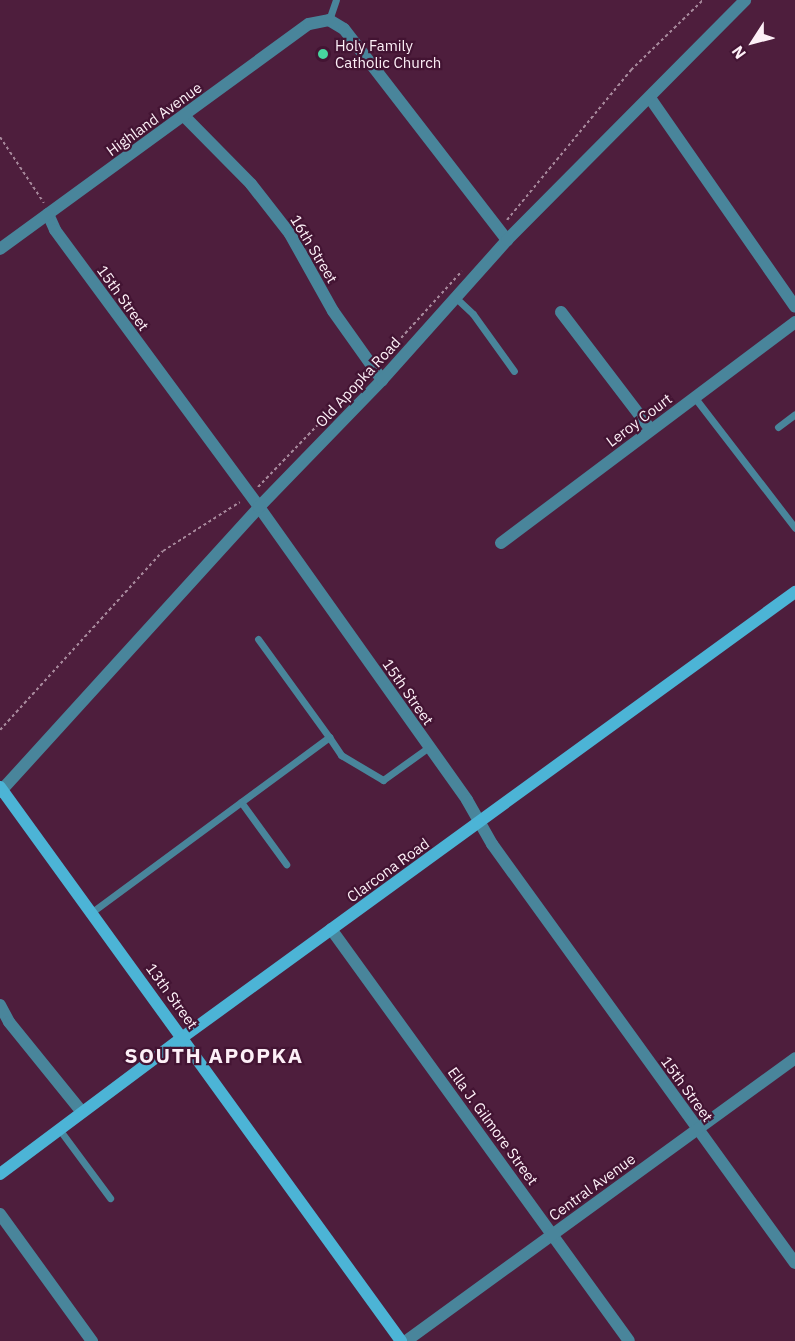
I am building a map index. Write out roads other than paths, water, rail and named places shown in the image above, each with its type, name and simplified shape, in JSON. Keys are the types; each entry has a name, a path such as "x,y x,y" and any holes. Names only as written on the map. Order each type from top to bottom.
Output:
{"main road":[{"name":"Clarcona Road","path":"0,1174 183,1036 795,592"},
{"name":"13th Street","path":"1,790 183,1036 401,1341"}],"street":[{"name":"Old Apopka Road","path":"1,790 259,507 382,380 507,240 746,0"},
{"name":"Highland Avenue","path":"0,249 309,24 329,20"},
{"path":"329,20 344,29 507,240"},
{"path":"650,98 795,307"},
{"name":"16th Street","path":"184,116 251,184 290,234 333,311 382,380"},
{"name":"15th Street","path":"48,214 55,230 259,507 429,747 492,844 795,1263"},
{"path":"561,312 651,430"},
{"name":"Leroy Court","path":"501,543 795,322"},
{"name":"Ella J. Gilmore Street","path":"331,929 629,1341"},
{"path":"0,1005 9,1022 82,1112"},
{"name":"Central Avenue","path":"406,1341 795,1058"},
{"path":"0,1214 92,1341"}],"lane":[{"path":"329,20 336,0"},
{"path":"456,298 473,315 514,371"},
{"path":"695,398 795,528"},
{"path":"778,427 795,414"},
{"path":"258,639 341,755 383,780 429,747"},
{"path":"92,912 329,737"},
{"path":"241,802 286,864"},
{"path":"59,1129 110,1198"}],"place":[{"name":"Holy Family Catholic Church","path":"323,54"}],"district":[{"name":"SOUTH APOPKA","path":"214,1055"}]}
